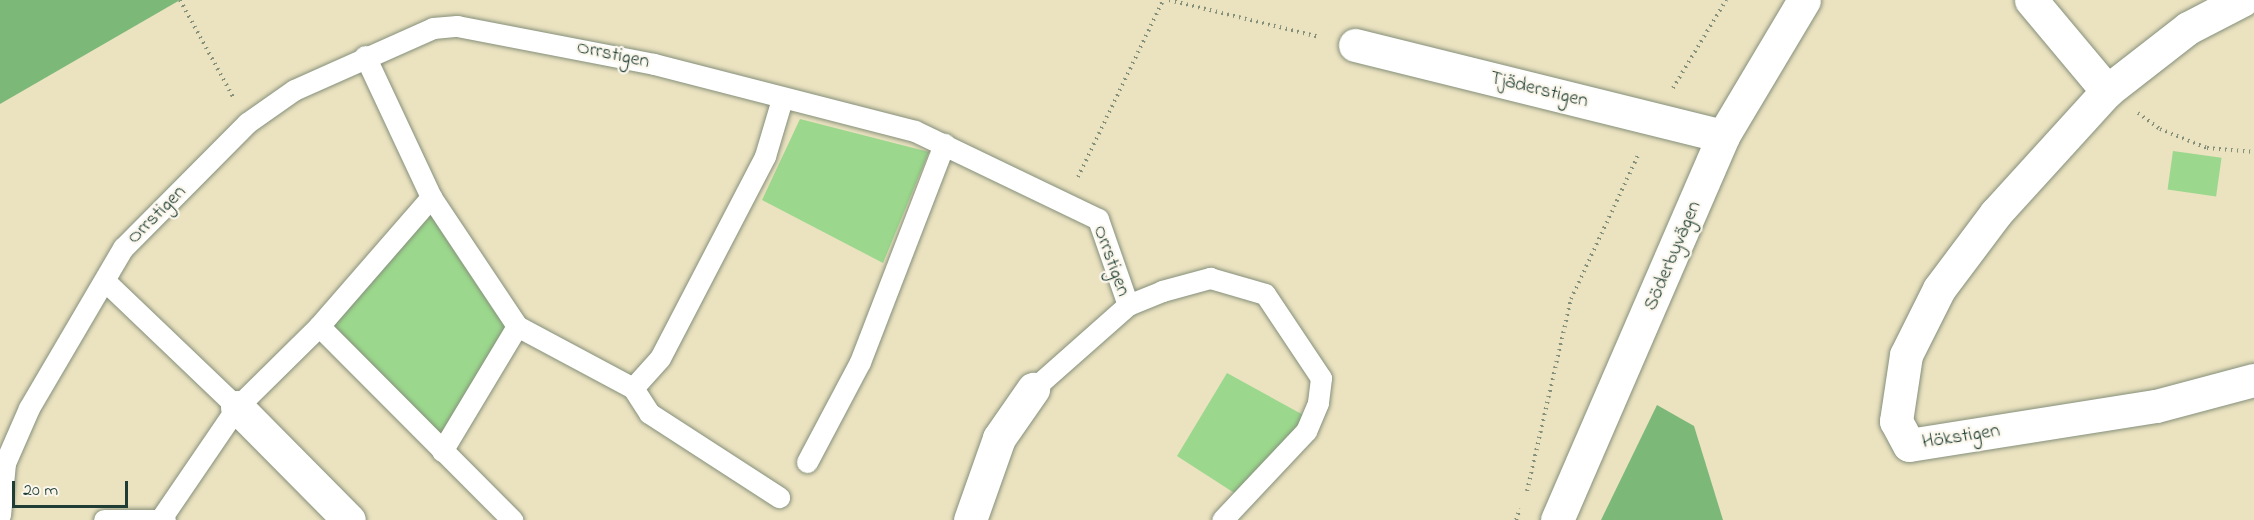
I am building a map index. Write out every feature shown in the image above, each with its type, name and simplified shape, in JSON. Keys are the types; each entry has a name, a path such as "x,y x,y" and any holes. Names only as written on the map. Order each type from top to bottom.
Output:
{"street":[{"name":"Söderbyvägen","path":"1557,520 1722,136 1804,0"},
{"path":"2031,0 2107,91"},
{"name":"Hökstigen","path":"2242,0 2188,28 2107,91 1996,213 1939,289 1906,355 1896,422 1909,445 2156,406 2254,380"},
{"name":"Tjäderstigen","path":"1354,45 1722,136"},
{"name":"Orrstigen","path":"970,520 999,438 1033,389"},
{"path":"237,407 349,520"}],"lane":[{"name":"Orrstigen","path":"0,515 5,463 29,408 123,248 247,123 294,90 433,28 457,26 654,64 782,99 915,131 1098,219 1128,305"},
{"path":"365,57 431,197 517,326 633,388 649,414 779,497"},
{"path":"633,388 660,358 759,166 782,99"},
{"path":"807,462 860,362 944,144"},
{"path":"104,520 164,518 237,407 319,326 431,197"},
{"name":"Orrstigen","path":"1033,389 1128,305 1210,278 1265,294 1321,378 1306,431 1222,520"},
{"path":"105,281 237,407"},
{"path":"319,326 512,520"},
{"path":"442,451 517,326"}],"path":[{"path":"180,0 247,123"},
{"path":"1050,195 1075,182 1163,0"},
{"path":"1169,0 1354,45"},
{"path":"1516,520 1535,467 1571,299 1656,118 1726,0"},
{"path":"2107,91 2160,129 2207,148 2254,152"}],"green space":[{"path":"0,0 180,0 0,104"},
{"path":"800,119 929,152 883,263 762,200"},
{"path":"2173,151 2222,158 2216,196 2168,190"},
{"path":"431,197 517,326 442,451 319,326"},
{"path":"1227,373 1307,417 1239,496 1177,456"},
{"path":"1657,405 1694,426 1723,520 1601,520"}]}
